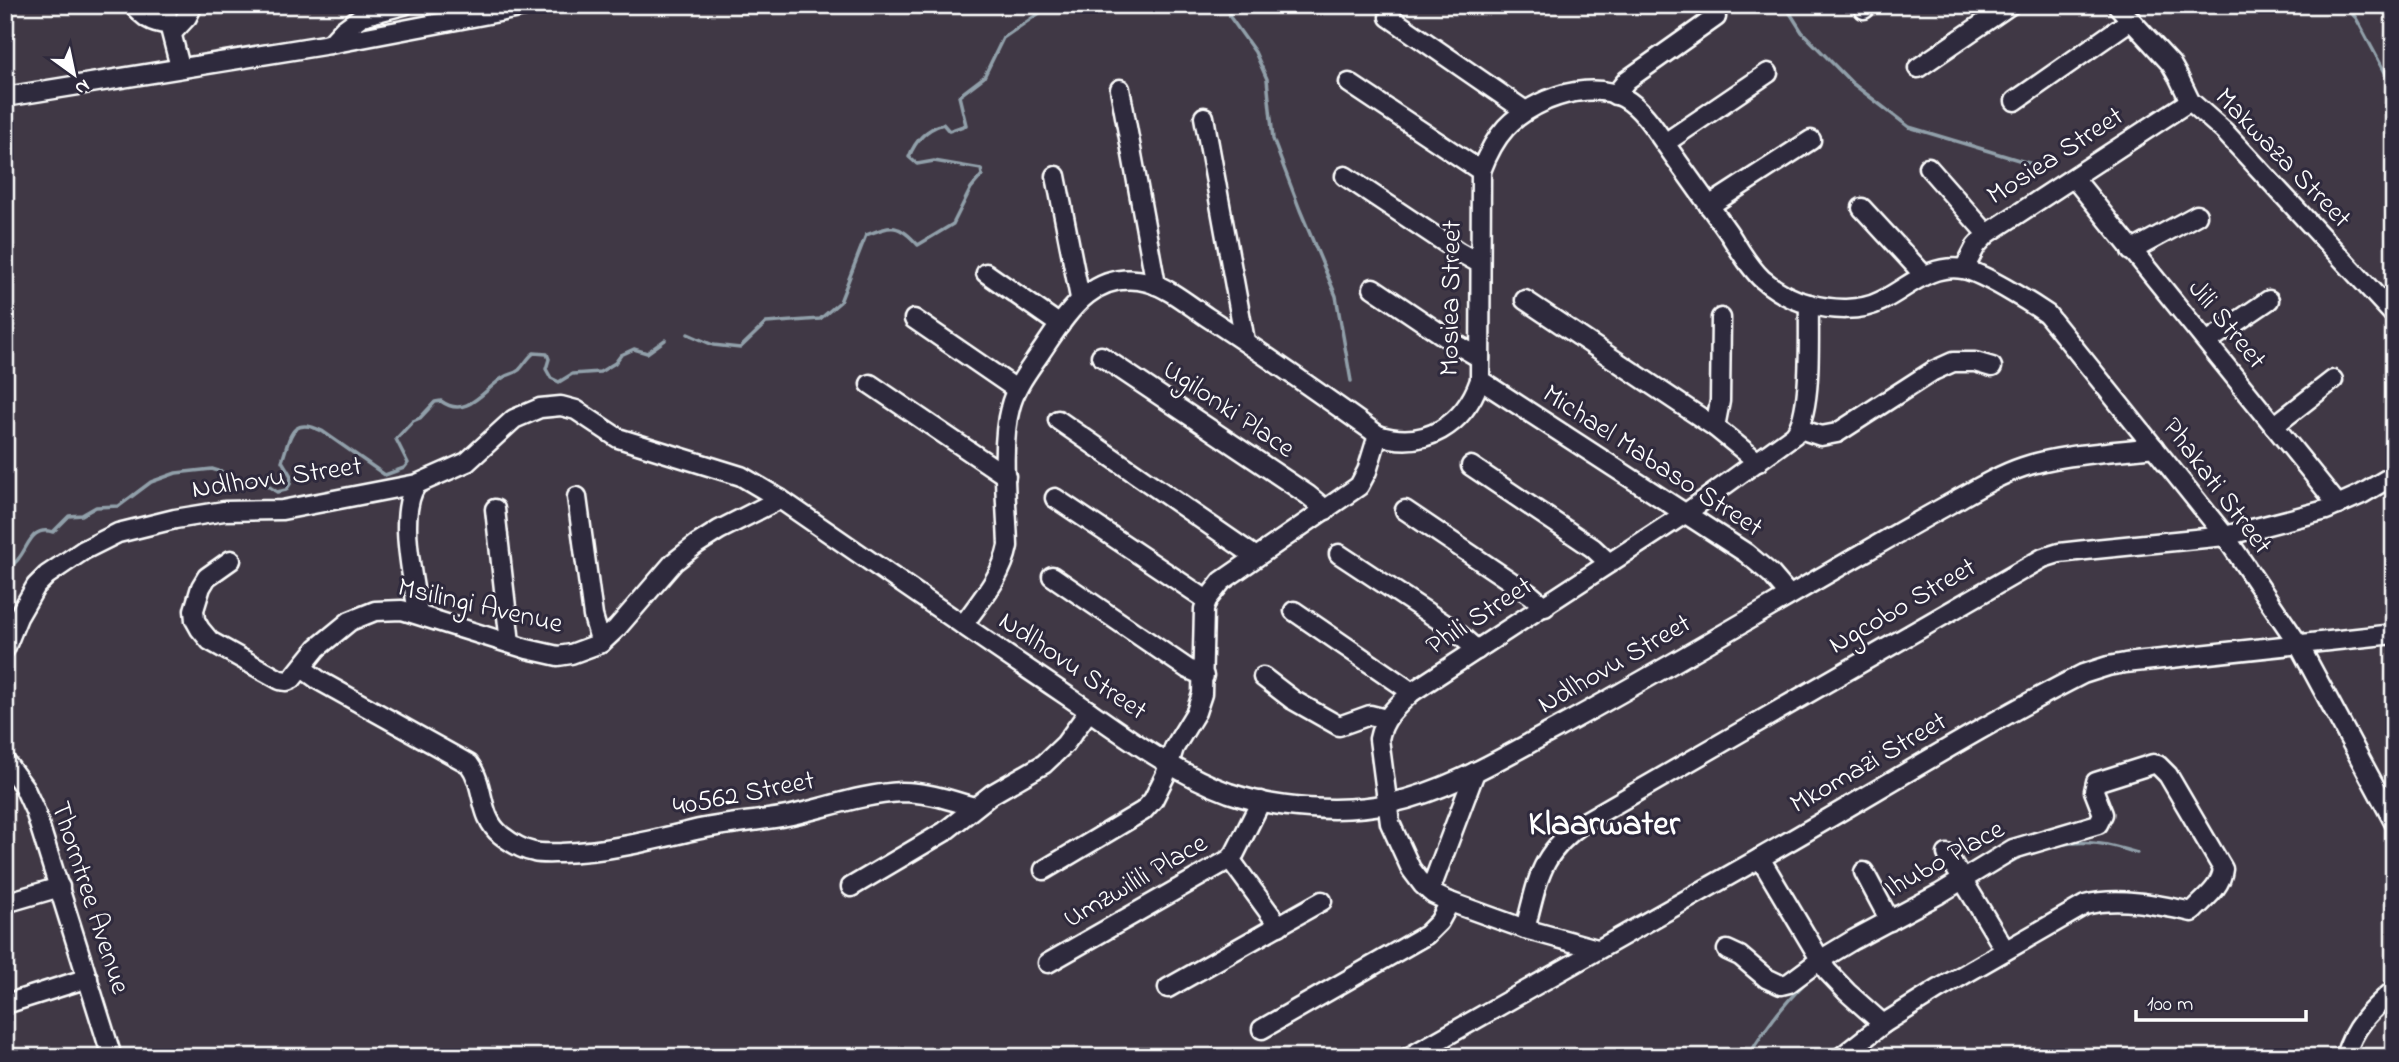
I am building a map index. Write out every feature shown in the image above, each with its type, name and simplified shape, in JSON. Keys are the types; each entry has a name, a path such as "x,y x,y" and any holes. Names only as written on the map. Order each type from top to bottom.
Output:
{"street":[{"path":"133,5 145,18 170,29"},
{"path":"164,5 180,67"},
{"path":"170,29 187,17 193,5"},
{"path":"330,44 372,9 404,5"},
{"path":"1918,68 2010,5"},
{"path":"2117,5 2171,64 2190,102"},
{"path":"5,97 330,44 525,6"},
{"path":"1389,18 1524,110"},
{"path":"1615,95 1627,80 1716,18"},
{"path":"2015,101 2131,20"},
{"path":"1665,143 1768,73"},
{"path":"1349,83 1481,171"},
{"path":"1120,89 1156,285"},
{"name":"Mosiea Street","path":"963,625 997,579 1005,563 1008,546 1006,431 1016,389 1080,298 1105,284 1136,281 1156,285 1245,341 1378,435 1395,440 1417,439 1435,433 1451,423 1464,411 1480,380 1481,171 1486,156 1513,118 1524,110 1558,95 1584,90 1615,95 1632,104 1650,122 1756,273 1785,295 1809,304 1850,309 1864,307 1880,302 1923,274"},
{"name":"Mosiea Street","path":"1964,269 1976,246 1987,234 2190,102"},
{"name":"Makwaza Street","path":"2190,102 2224,131 2394,315"},
{"path":"1204,117 1245,341"},
{"path":"1709,206 1811,140"},
{"path":"1928,167 1987,234"},
{"path":"1056,176 1080,298"},
{"path":"1345,176 1479,263"},
{"name":"Jili Street","path":"2074,178 2338,505"},
{"path":"1862,208 1923,274 1964,269"},
{"path":"2131,251 2197,215"},
{"name":"Phakati Street","path":"1964,269 2025,299 2047,314 2225,536 2299,645 2394,822"},
{"path":"986,273 1060,325"},
{"path":"1373,288 1480,358"},
{"path":"1525,300 1715,427 1758,462"},
{"path":"2207,342 2269,300"},
{"path":"1809,304 1806,411 1800,429 1821,436 1837,433 1933,371 1953,362 1975,362 1992,367"},
{"path":"1715,427 1720,401 1721,318"},
{"path":"914,319 1016,389"},
{"name":"Ugilonki Place","path":"1101,356 1308,495 1326,510"},
{"name":"Michael Mabaso Street","path":"1480,380 1746,552 1771,574 1789,595"},
{"path":"2274,426 2333,380"},
{"path":"870,384 1006,476"},
{"name":"Ndlhovu Street","path":"5,649 18,617 36,586 47,575 84,550 118,533 224,511 282,510 417,484 467,462 514,419 540,408 561,406 576,410 618,438 741,476 780,499 1089,711 1197,779 1261,802 1314,808 1387,804 1445,787 1475,772 1585,713 1969,493 2025,466 2154,447"},
{"path":"1058,420 1256,557"},
{"name":"Phili Street","path":"1386,719 1412,692 1686,513 1800,429"},
{"path":"1044,870 1143,811 1153,800 1165,776 1174,748 1196,712 1202,694 1203,616 1207,600 1222,581 1326,510 1363,481 1378,435"},
{"path":"1471,466 1592,548 1609,563"},
{"name":"Ngcobo Street","path":"1525,929 1544,863 1565,836 1598,814 2043,558 2059,553 2225,536 2326,510 2362,494 2394,475"},
{"path":"417,484 412,491 407,516 418,614"},
{"path":"577,497 593,616 601,643"},
{"path":"1055,498 1207,600"},
{"name":"Msilingi Avenue","path":"302,668 317,648 350,621 375,611 402,610 558,656 571,654 601,643 674,562 719,530 780,499"},
{"path":"495,509 510,643"},
{"path":"1405,510 1545,607"},
{"path":"1339,554 1454,630 1477,650"},
{"path":"231,560 207,577 201,587 194,610 200,629 210,640 280,680 292,679 302,668"},
{"path":"1052,576 1188,669 1204,676"},
{"path":"1294,611 1412,692"},
{"name":"Mkomazi Street","path":"1409,1057 1760,858 1930,758 2083,674 2125,663 2394,634"},
{"name":"40562 Street","path":"302,668 320,681 469,764 478,779 482,803 491,825 501,835 534,852 601,850 724,823 789,815 880,794 921,793 974,807"},
{"path":"1263,677 1293,700 1339,726 1370,715 1386,719 1379,740 1390,823 1410,869 1430,891 1450,902 1525,929 1597,949"},
{"path":"851,887 944,832 974,807 1044,764 1065,744 1089,711"},
{"name":"Thorntree Avenue","path":"5,761 24,787 35,811 112,1057"},
{"name":"Ihubo Place","path":"1727,950 1740,956 1762,976 1781,985 1794,981 1820,960 2013,849 2098,824 2103,814 2094,791 2096,782 2152,764 2158,765 2168,775 2223,869 2217,886 2192,912 2117,901 2099,901 2070,913 2005,950"},
{"path":"1430,891 1475,772"},
{"name":"Umzwilili Place","path":"1048,963 1230,859 1261,802"},
{"path":"1841,1057 1883,1024 2005,950 1947,855"},
{"path":"1760,858 1820,960 1847,992 1883,1024"},
{"path":"1230,859 1279,926"},
{"path":"1864,872 1890,920"},
{"path":"5,903 60,887"},
{"path":"1168,988 1322,901"},
{"path":"1262,1029 1426,935 1439,922 1450,902"},
{"path":"12,1002 88,978"},
{"path":"2345,1057 2356,1028 2370,1010 2394,990"}],"waterway":[{"path":"688,334 713,345 740,348 766,323 820,319 840,302 866,235 895,228 918,245 953,224 971,188 982,175 981,169 934,161 917,164 909,157 922,136 937,126 943,124 949,131 966,125 959,96 984,77 1003,38 1051,5"},
{"path":"1228,5 1230,17 1255,52 1267,79 1273,139 1336,296 1351,381"},
{"path":"1785,5 1802,32 1852,83 1909,127 2032,164"},
{"path":"2344,5 2356,18 2394,89"},
{"path":"5,570 18,560 35,534 53,532 69,516 82,515 96,507 119,506 151,482 176,473 212,469 244,479 256,478 277,492 286,490 291,476 282,461 290,438 297,428 303,426 322,431 385,475 404,468 408,463 396,439 435,402 441,401 459,407 467,405 504,377 519,370 534,353 547,354 549,359 546,369 551,378 559,382 572,374 600,372 615,363 621,355 634,349 647,353 665,340"},
{"path":"2057,845 2097,843 2137,853"},
{"path":"1999,868 2026,854"},
{"path":"1837,960 1873,939"},
{"path":"1748,1057 1776,1015 1810,978"}],"district":[{"name":"Klaarwater","path":"1604,825"}]}
